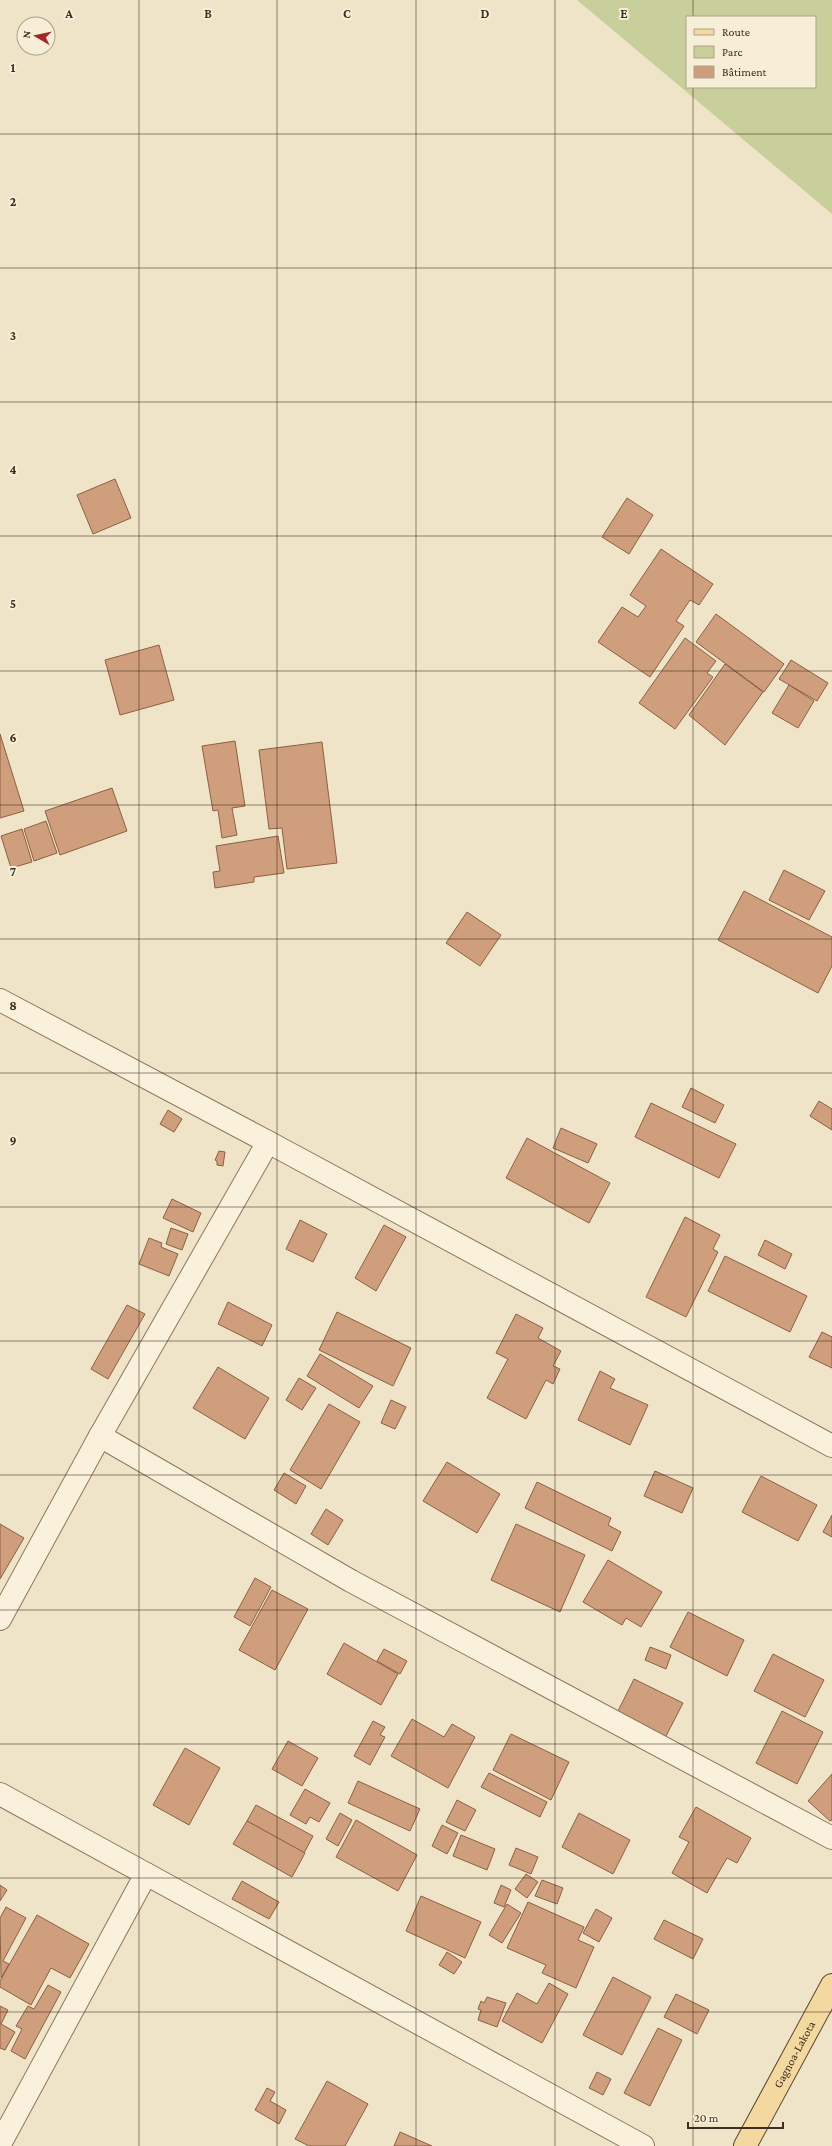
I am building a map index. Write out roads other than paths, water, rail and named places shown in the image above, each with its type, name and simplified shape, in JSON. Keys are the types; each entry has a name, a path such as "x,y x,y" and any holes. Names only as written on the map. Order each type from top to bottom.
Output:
{"main road":[{"name":"Gagnoa-Lakota","path":"745,2146 832,1985"}],"street":[{"path":"0,999 832,1446"},
{"path":"0,1619 100,1436 268,1142"},
{"path":"100,1436 351,1581 832,1838"},
{"path":"0,1794 643,2146"},
{"path":"0,2144 146,1874"}]}
